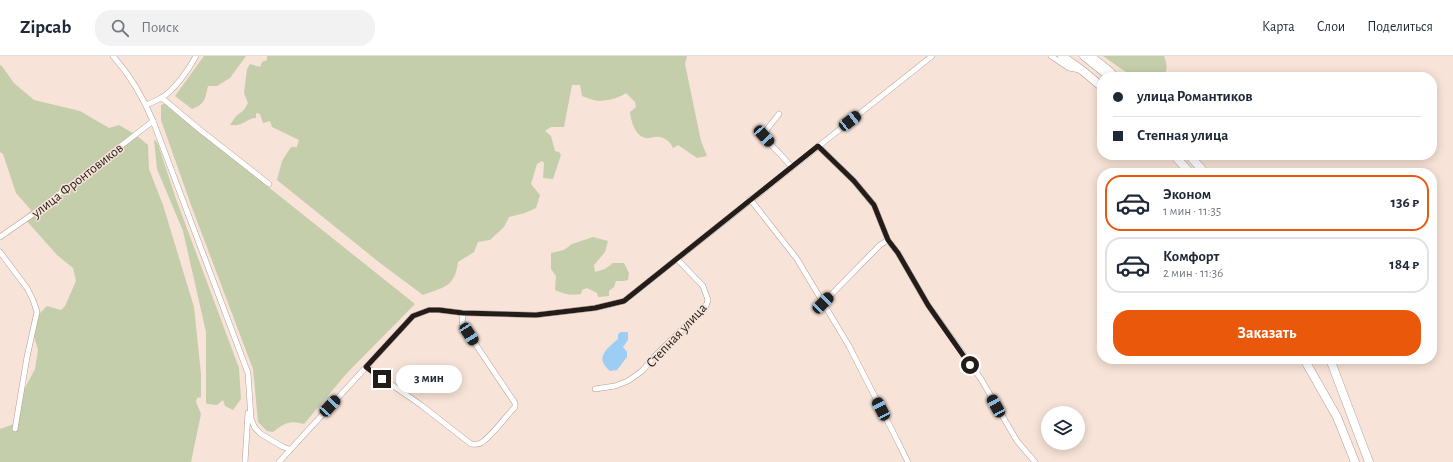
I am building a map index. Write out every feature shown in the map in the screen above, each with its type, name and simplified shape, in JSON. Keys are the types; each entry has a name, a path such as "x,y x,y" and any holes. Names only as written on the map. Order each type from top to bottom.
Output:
{"main road":[{"path":"1062,56 1084,71 1097,83"},
{"path":"1084,56 1104,72"},
{"path":"1178,160 1186,168"},
{"path":"1194,160 1201,168"},
{"path":"1307,364 1337,417 1355,462"},
{"path":"1332,364 1370,462"}],"street":[{"path":"112,56 123,67 146,105 153,121 248,373 251,419 261,434 289,449"},
{"path":"146,105 162,98 171,90 192,64 196,56"},
{"path":"278,462 413,316 429,310 463,313 536,315 595,308 624,301 932,56"},
{"path":"1051,56 1069,68 1084,71"},
{"path":"1091,56 1111,72"},
{"path":"162,98 269,184"},
{"path":"779,114 768,128 764,136 792,167"},
{"name":"улица Фронтовиков","path":"0,237 33,214 153,121"},
{"path":"818,146 854,181 874,205 888,240 898,253 928,305 980,379 1017,441 1035,462"},
{"path":"750,200 797,260 849,346 908,462"},
{"path":"823,303 880,245 888,240"},
{"path":"0,252 27,288 37,312 27,357 15,430"},
{"name":"Степная улица","path":"595,389 615,386 628,382 642,371 654,356 706,306 708,300 703,286 677,259"},
{"path":"366,367 422,405 471,444 476,445 480,443 515,406 515,403 513,397 482,356 462,324 463,313"},
{"path":"245,462 250,394"}],"green space":[{"path":"204,56 246,56 230,78 217,86 208,86 202,103 192,109 175,96"},
{"path":"267,56 687,56 685,64 701,141 707,156 697,158 678,145 673,148 668,141 663,138 642,137 636,131 631,120 630,112 636,107 635,102 626,93 613,99 598,101 582,96 580,85 572,85 564,127 551,127 545,131 551,136 555,151 559,152 561,155 553,179 543,178 544,163 542,161 537,164 531,184 540,195 536,208 525,213 509,217 504,227 490,240 478,242 474,252 458,262 454,277 447,285 443,288 423,295 380,263 277,180 282,161 291,147 297,147 299,140 272,127 270,121 263,123 260,114 256,113 256,118 250,119 239,125 230,125 236,116 244,110 248,103 244,93 247,69 250,64 260,67 262,62 267,60"},
{"path":"1103,56 1164,56 1166,64 1165,72 1126,72"},
{"path":"1,65 14,83 34,100 80,111 109,128 119,125 136,135 148,145 149,169 163,205 194,307 201,374 201,397 197,398 196,402 201,414 191,462 0,462 0,429 14,424 16,405 35,369 38,350 31,326 35,318 47,306 61,310 65,306 76,281 73,268 57,255 25,219 31,210 16,193 3,154 0,152"},
{"path":"166,103 222,150 415,304 347,373 304,424 290,422 273,432 267,431 258,422 253,369 191,205 161,120 161,105"},
{"path":"154,139 158,144 176,199 239,368 241,399 233,410 225,406 223,400 217,405 207,404 206,402 206,332 183,231 157,169"},
{"path":"593,237 608,241 605,252 594,265 595,272 605,269 613,263 624,263 629,273 628,280 616,281 614,287 609,291 609,296 598,297 597,293 587,288 582,290 581,294 574,295 565,294 555,290 556,276 551,269 551,253 564,250 572,244"}],"water":[{"path":"621,332 628,332 628,340 623,347 627,352 627,357 617,370 610,371 603,362 603,357 606,350 618,339 618,334"}],"route":[{"path":"382,379 366,367 413,316 429,310 463,313 536,315 595,308 624,301 818,146 854,181 874,205 888,240 898,253 928,305 970,365"}]}
